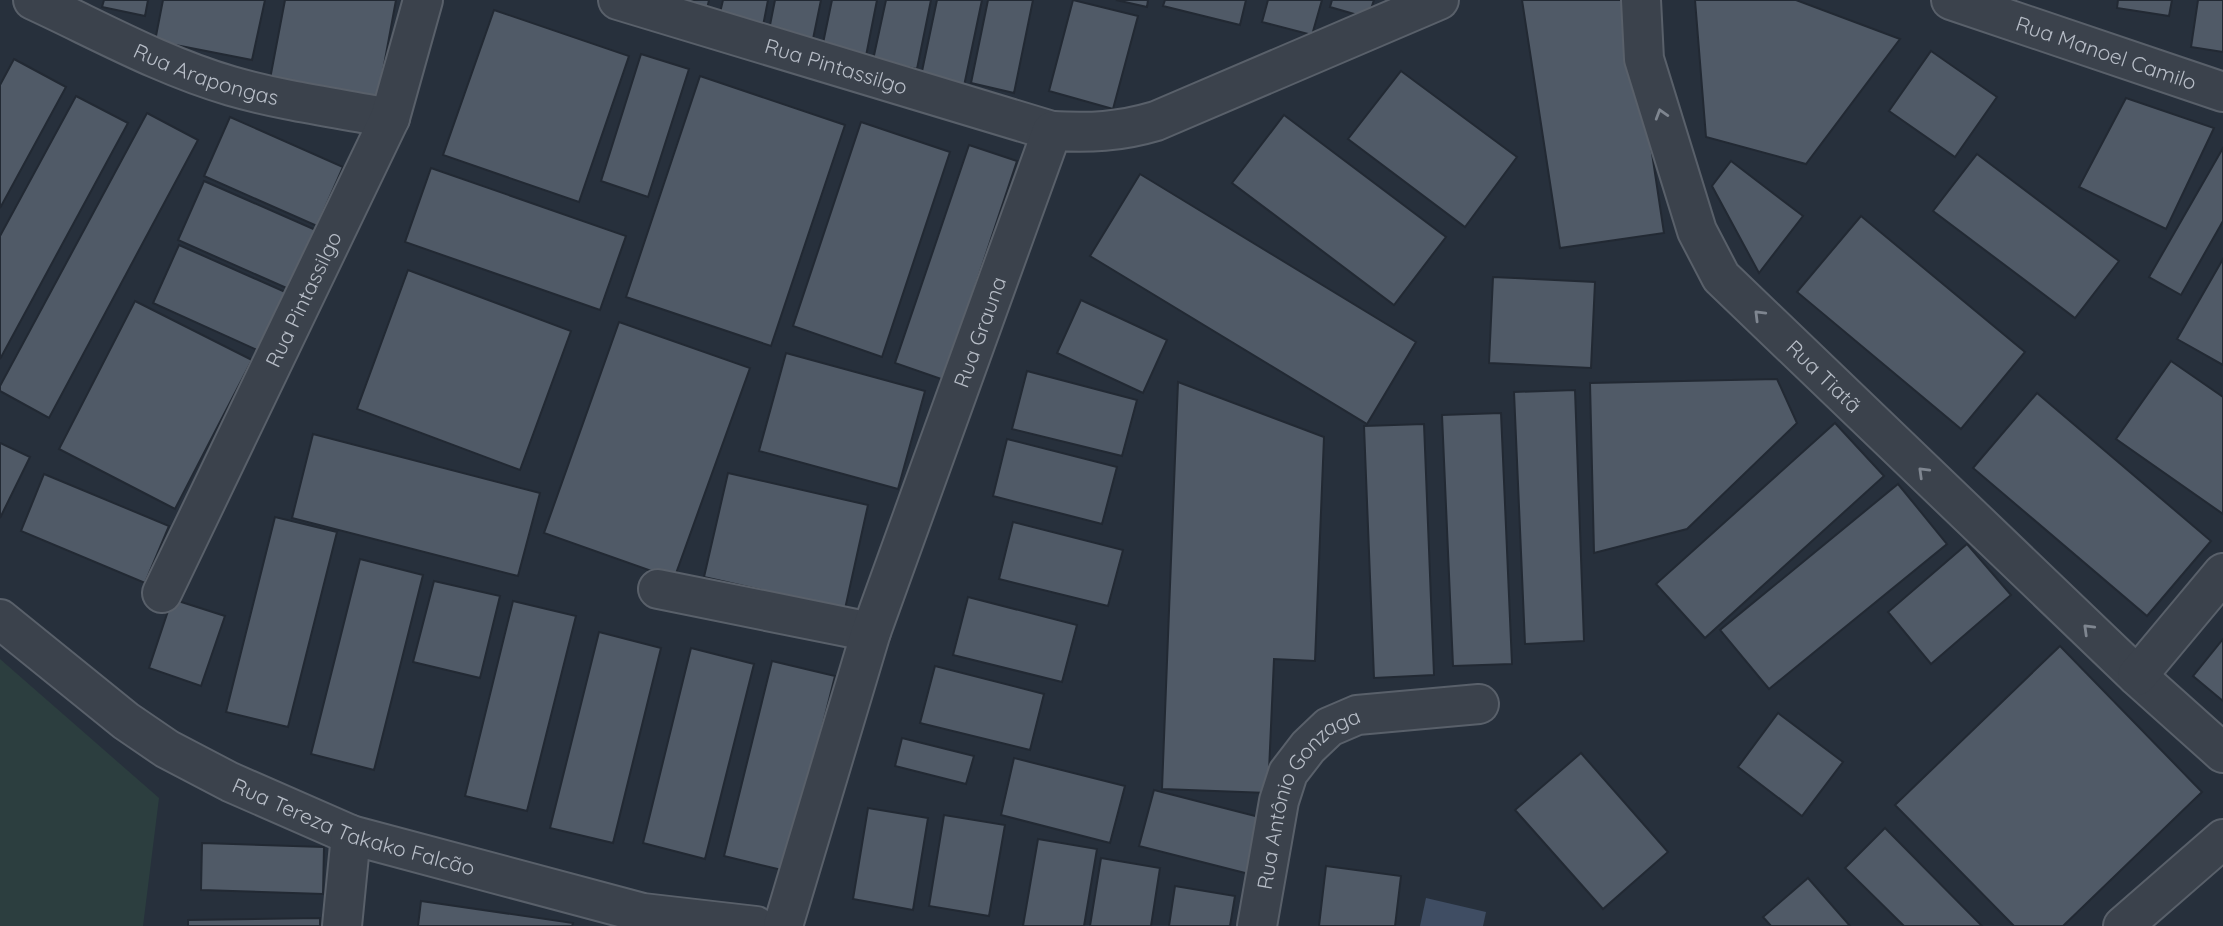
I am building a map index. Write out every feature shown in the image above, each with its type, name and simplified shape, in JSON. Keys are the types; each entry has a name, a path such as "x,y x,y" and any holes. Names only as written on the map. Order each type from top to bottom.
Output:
{"street":[{"name":"Rua Arapongas","path":"33,0 177,67 230,85 285,99 390,118"},
{"name":"Rua Pintassilgo","path":"162,593 390,118 423,0"},
{"name":"Rua Pintassilgo","path":"618,0 1052,131"},
{"path":"1052,131 1100,133 1156,121 1439,0"},
{"name":"Rua Tiatã","path":"1641,0 1644,59 1697,231 1721,277 2137,676 2223,753"},
{"name":"Rua Manoel Camilo","path":"1951,0 2223,92"},
{"name":"Rua Grauna","path":"783,926 871,632 1052,131"},
{"path":"2137,676 2223,573"},
{"path":"657,589 871,632"},
{"name":"Rua Tereza Takako Falcão","path":"0,620 126,721 167,749 230,782 351,835 643,913 756,926"},
{"name":"Rua Antônio Gonzaga","path":"1257,926 1279,801 1288,773 1308,747 1329,727 1357,715 1479,704"},
{"path":"342,926 351,835"},
{"path":"2123,926 2223,839"}],"shaded area":[{"path":"0,659 159,798 143,926 0,926"}],"water":[{"path":"1426,898 1486,912 1483,926 1420,926"}],"building":[{"path":"104,0 148,0 145,16 102,7"},
{"path":"163,0 265,0 252,60 155,41"},
{"path":"285,0 396,0 378,98 270,79"},
{"path":"663,0 709,0 706,14"},
{"path":"723,0 768,0 763,26 719,17"},
{"path":"775,0 821,0 813,39 769,30"},
{"path":"832,0 877,0 866,56 822,48"},
{"path":"886,0 931,0 917,69 873,60"},
{"path":"937,0 982,0 964,86 921,76"},
{"path":"988,0 1033,0 1014,93 971,83"},
{"path":"1073,0 1138,16 1113,109 1049,91"},
{"path":"1116,0 1148,0 1147,7"},
{"path":"1165,0 1246,0 1240,25 1163,6"},
{"path":"1268,0 1322,0 1312,35 1262,22"},
{"path":"1332,0 1374,0 1368,18 1330,7"},
{"path":"1522,0 1629,0 1664,233 1560,248"},
{"path":"1695,0 1796,0 1900,39 1806,164 1706,137"},
{"path":"2118,0 2172,0 2169,16 2117,8"},
{"path":"2198,0 2223,0 2223,52 2191,47"},
{"path":"494,10 629,56 579,202 443,155"},
{"path":"1931,51 1997,97 1955,157 1889,111"},
{"path":"641,54 689,69 648,197 601,181"},
{"path":"14,59 66,87 0,208 0,85"},
{"path":"1401,71 1517,157 1465,227 1348,139"},
{"path":"700,76 845,125 771,346 626,297"},
{"path":"76,96 128,123 0,359 0,236"},
{"path":"2126,98 2214,128 2166,229 2079,187"},
{"path":"147,113 198,140 49,418 0,391 0,386"},
{"path":"1284,115 1446,237 1394,305 1232,183"},
{"path":"230,117 343,167 317,226 204,176"},
{"path":"861,122 950,152 882,357 793,326"},
{"path":"969,145 1017,161 944,380 895,363"},
{"path":"2223,148 2223,221 2181,295 2149,277"},
{"path":"1977,154 2119,261 2075,318 1933,211"},
{"path":"1731,161 1803,216 1759,273 1712,186"},
{"path":"431,168 626,236 600,310 405,242"},
{"path":"1140,174 1416,342 1367,424 1090,256"},
{"path":"204,181 318,231 291,290 178,240"},
{"path":"1861,216 2025,352 1961,429 1797,292"},
{"path":"179,245 292,295 266,354 153,303"},
{"path":"2223,259 2223,365 2177,339"},
{"path":"408,270 571,331 520,470 357,409"},
{"path":"1493,277 1595,282 1591,368 1489,363"},
{"path":"1081,300 1167,340 1143,393 1057,353"},
{"path":"135,301 252,360 175,509 59,449"},
{"path":"619,322 750,368 674,579 544,533"},
{"path":"786,353 925,391 898,489 759,451"},
{"path":"2171,361 2223,397 2223,514 2116,439"},
{"path":"1027,371 1137,400 1122,456 1012,429"},
{"path":"1777,379 1797,423 1687,529 1594,553 1590,383"},
{"path":"1178,382 1324,437 1315,661 1274,659 1268,793 1162,789"},
{"path":"1575,390 1584,641 1525,644 1514,392"},
{"path":"2037,393 2211,541 2147,616 1973,468"},
{"path":"1501,413 1512,664 1453,666 1442,415"},
{"path":"1835,423 1884,476 1705,638 1656,584"},
{"path":"1424,424 1434,675 1374,678 1364,426"},
{"path":"313,434 540,493 518,576 292,518"},
{"path":"1007,439 1117,467 1102,524 993,496"},
{"path":"0,443 30,457 0,518"},
{"path":"728,473 868,505 845,609 704,577"},
{"path":"44,474 169,526 145,583 21,531"},
{"path":"1898,484 1947,544 1769,689 1720,630"},
{"path":"275,517 337,532 288,727 226,712"},
{"path":"1013,522 1123,550 1108,606 999,579"},
{"path":"1967,544 2011,595 1931,664 1888,612"},
{"path":"360,559 423,575 374,770 311,754"},
{"path":"434,581 500,596 480,678 413,662"},
{"path":"968,597 1077,625 1062,682 953,655"},
{"path":"172,599 225,616 201,686 149,668"},
{"path":"513,601 576,616 527,811 465,796"},
{"path":"599,632 661,648 613,843 550,828"},
{"path":"2223,639 2223,701 2193,676"},
{"path":"2060,646 2202,792 2063,926 2014,926 1895,805"},
{"path":"691,648 754,664 705,859 643,843"},
{"path":"772,661 835,676 786,871 724,856"},
{"path":"935,666 1044,694 1030,750 920,723"},
{"path":"1778,713 1843,762 1802,816 1738,767"},
{"path":"902,738 974,756 966,784 895,766"},
{"path":"1581,753 1668,852 1603,909 1515,810"},
{"path":"1014,758 1125,786 1110,843 1001,815"},
{"path":"1154,790 1263,818 1249,874 1139,846"},
{"path":"868,808 928,818 913,910 853,899"},
{"path":"944,815 1005,825 989,916 929,906"},
{"path":"1885,828 1982,926 1904,926 1845,868"},
{"path":"1038,839 1097,849 1084,926 1023,926"},
{"path":"202,843 324,847 323,894 201,890"},
{"path":"1101,858 1160,868 1151,926 1090,926"},
{"path":"1326,866 1401,876 1395,926 1319,926"},
{"path":"1808,878 1850,926 1771,926 1763,917"},
{"path":"1175,886 1235,896 1230,926 1169,926"},
{"path":"421,901 573,923 572,926 418,926"},
{"path":"320,918 320,926 188,926 188,920"}]}
